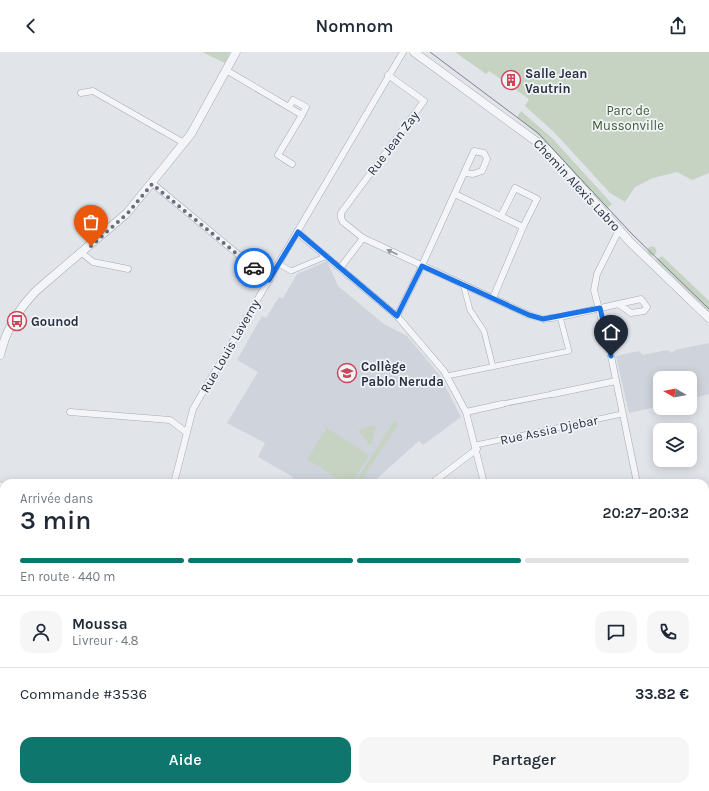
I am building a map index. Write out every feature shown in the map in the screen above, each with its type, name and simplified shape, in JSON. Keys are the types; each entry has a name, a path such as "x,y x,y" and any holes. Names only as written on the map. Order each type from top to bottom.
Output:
{"street":[{"path":"0,355 14,318 23,303 128,213 184,143 199,121 236,52"},
{"name":"Rue Louis Laverny","path":"175,479 193,409 298,232 388,75 403,52"},
{"name":"Chemin Alexis Labro","path":"414,52 537,140 548,150 619,230 709,318"},
{"path":"226,70 302,115 278,155 292,164"},
{"name":"Rue Jean Zay","path":"363,238 343,222 340,218 342,213 424,101 388,75"},
{"path":"81,93 93,91 184,143"},
{"path":"397,316 422,266 464,173"},
{"path":"152,184 269,280"},
{"path":"492,298 537,199 515,188 501,216"},
{"path":"455,194 523,227"},
{"path":"619,230 594,282 594,290 600,308 636,479"},
{"path":"298,232 397,316 447,376 466,412 483,479"},
{"path":"340,267 363,238 529,315 543,319 560,317 620,304"},
{"path":"82,254 93,262 128,269"},
{"path":"279,264 291,271 327,256"},
{"path":"463,284 470,310 484,331 493,366"},
{"path":"447,376 569,351 560,317"},
{"path":"466,412 616,381"},
{"path":"70,412 170,420 186,432"},
{"name":"Rue Assia Djebar","path":"476,447 622,414"},
{"path":"437,479 476,447"}],"shaded area":[{"name":"Collège Pablo Neruda","path":"327,261 338,286 384,324 407,336 439,374 461,417 423,445 419,441 376,479 292,479 293,477 258,457 265,443 227,423 258,372 237,360 262,316 266,318 279,297 283,298 297,274"},
{"path":"709,343 709,394 697,397 697,371 653,371 653,408 629,413 616,356 639,351 643,355 667,350 672,353 675,350"}],"green space":[{"path":"202,52 230,52 225,63"},
{"name":"Parc de Mussonville","path":"455,52 709,52 709,173 692,180 677,172 653,178 635,187 625,202 610,193 554,132 525,106 529,99 489,71 486,74"},
{"path":"521,111 553,139 612,204 607,208 543,139 517,117"},
{"path":"652,246 657,251 652,256 647,251"},
{"path":"662,256 709,301 709,311 656,260"},
{"path":"394,421 398,424 363,479 358,479"},
{"path":"370,426 376,427 372,440 373,444 368,445 367,441 358,431"},
{"path":"327,428 369,455 354,479 339,479 307,459"}],"tram line":[{"path":"430,52 538,133 632,234 709,309"}],"way so far":[{"path":"91,246 128,213 152,184 254,268"}],"place":[{"name":"Salle Jean Vautrin","path":"511,80"},
{"name":"Gounod","path":"17,321"},
{"name":"Collège Pablo Neruda","path":"347,373"}],"route":[{"path":"254,268 269,280 298,232 397,316 422,266 529,315 543,319 560,317 600,308 611,356"}]}
